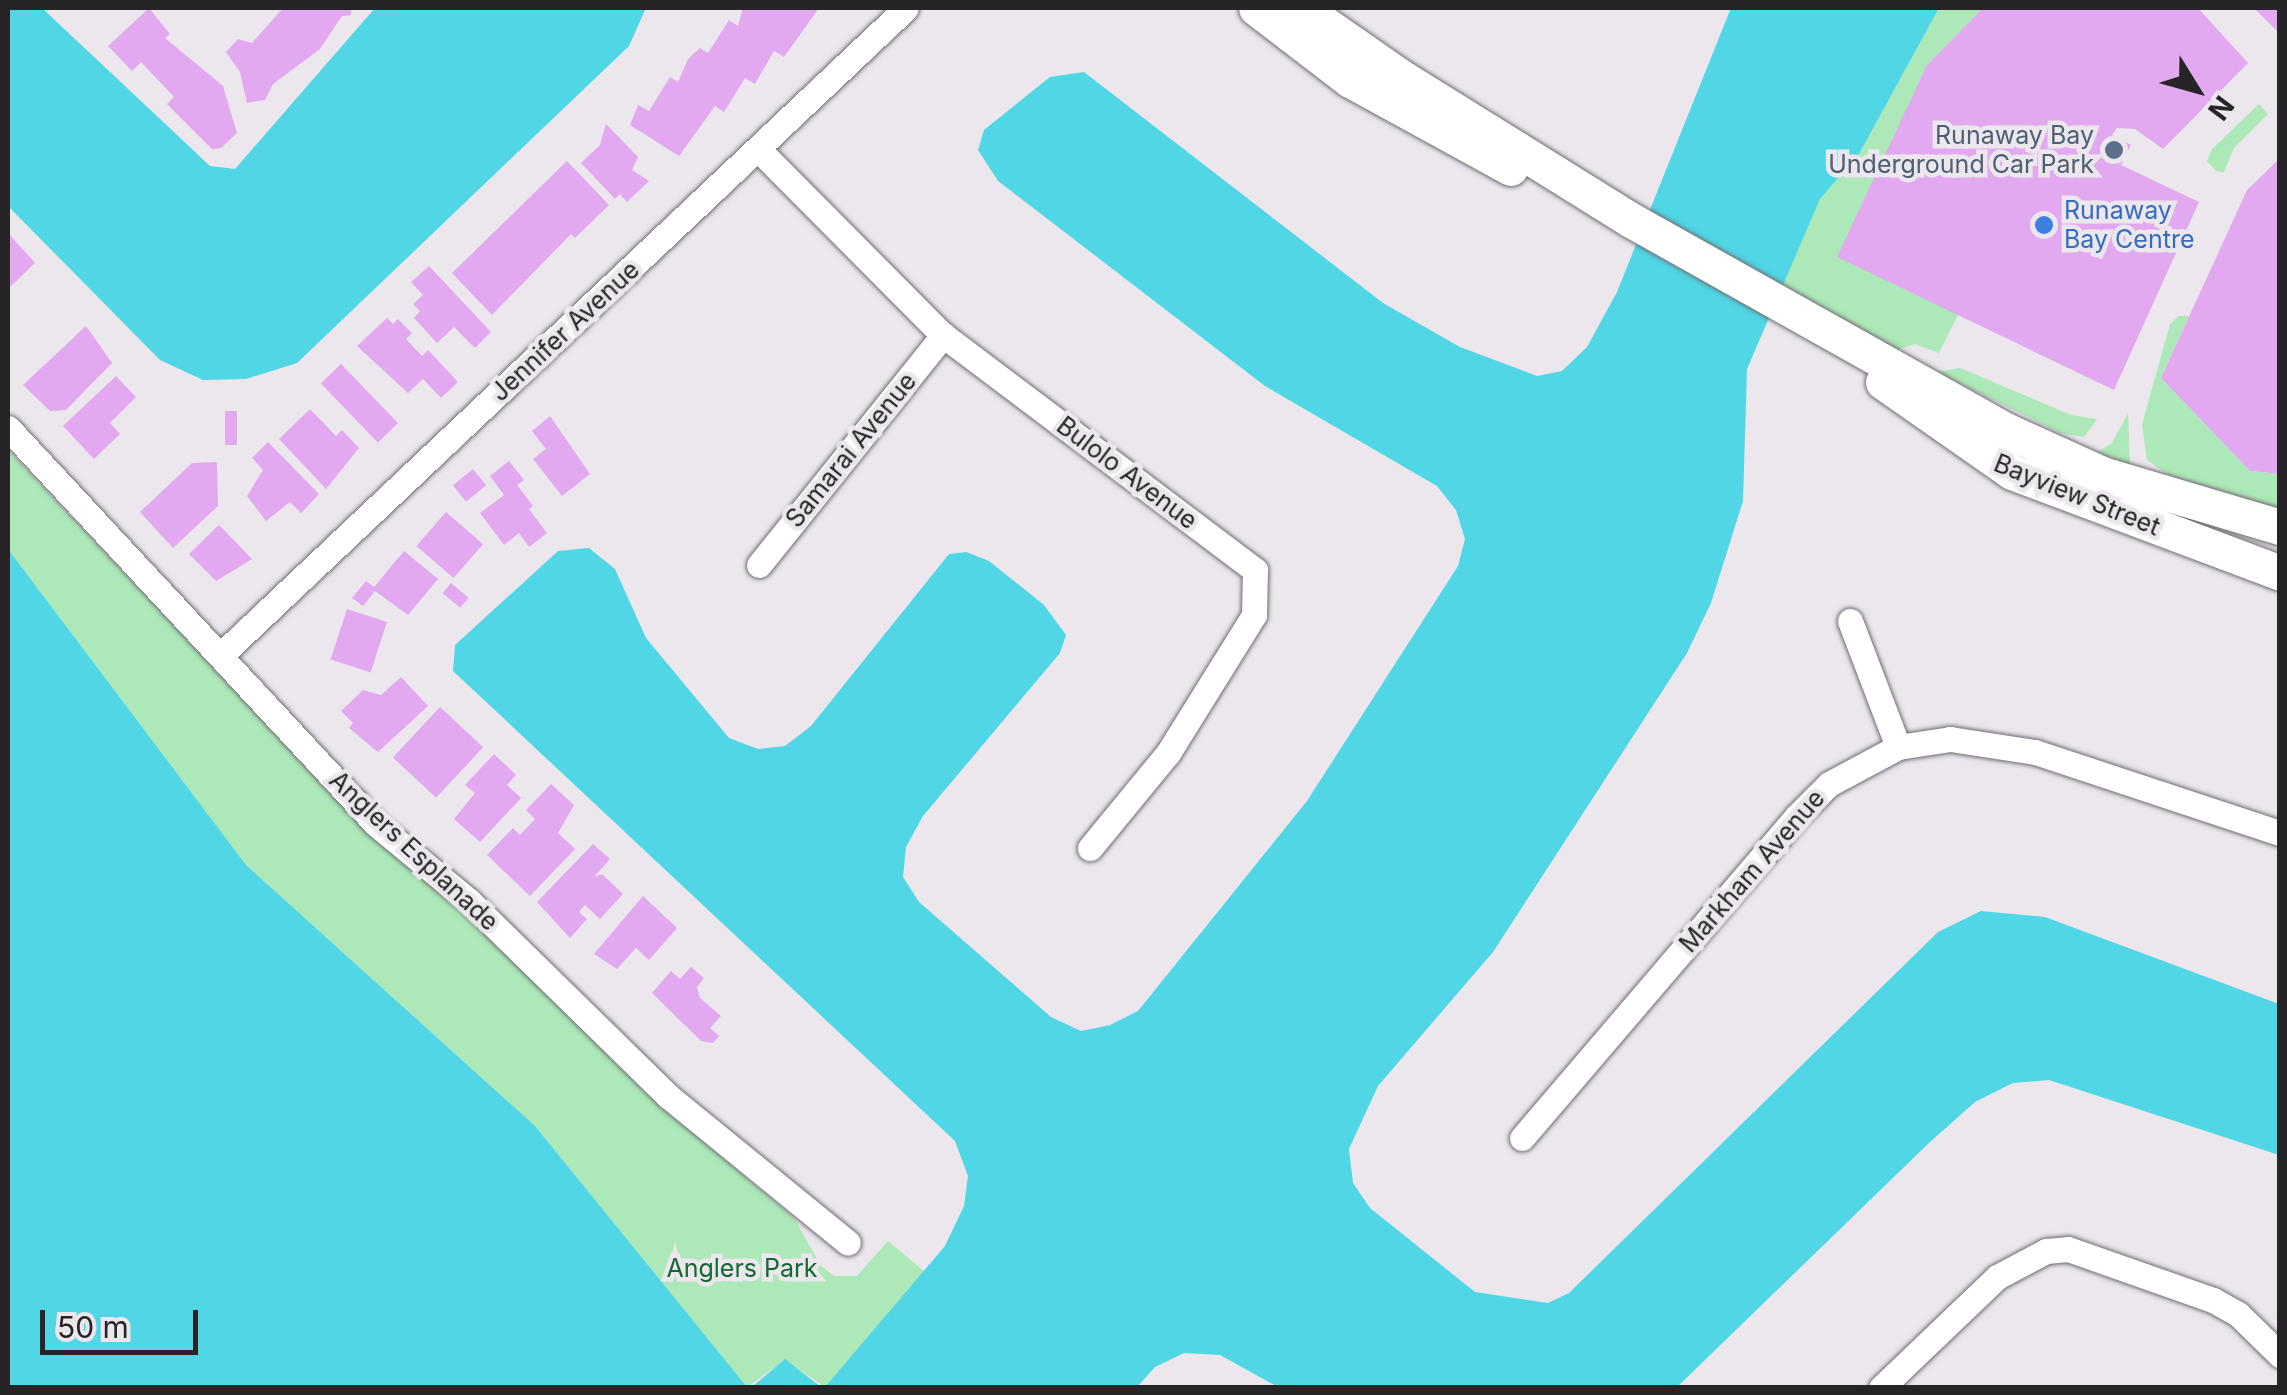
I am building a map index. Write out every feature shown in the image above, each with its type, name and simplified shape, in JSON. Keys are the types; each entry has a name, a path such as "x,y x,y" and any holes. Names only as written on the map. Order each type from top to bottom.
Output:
{"main road":[{"name":"Bayview Street","path":"1256,8 1350,80 1440,117 1632,220 1795,314 2080,465 2280,527"},
{"name":"Bayview Street","path":"1302,8 1440,117"},
{"name":"Bayview Street","path":"1795,314 1959,441 2012,472 2280,573"}],"street":[{"name":"Jennifer Avenue","path":"223,653 906,8"},
{"name":"Bulolo Avenue","path":"758,149 944,336 1256,570 1254,615 1168,753 1090,848"},
{"name":"Samarai Avenue","path":"759,565 944,336"},
{"name":"Anglers Esplanade","path":"8,428 223,653 376,824 470,901 668,1096 848,1243"},
{"path":"1850,621 1898,747"},
{"name":"Markham Avenue","path":"1522,1138 1796,817 1829,784 1898,747 1950,740 2035,752 2280,833"},
{"path":"1881,1388 1997,1277 2046,1250 2068,1249 2214,1300 2238,1314 2280,1355"}],"green space":[{"path":"1939,8 1983,8 1927,65 1958,315 1939,353 1915,344 1896,350 1781,288 1820,199 1859,154"},
{"path":"2259,104 2268,114 2234,148 2224,172 2216,171 2207,161 2212,149"},
{"path":"2179,316 2189,316 2161,378 2250,471 2279,474 2279,513 2170,476 2147,460 2142,425 2170,324"},
{"path":"1960,368 2071,415 2097,419 2084,437 2060,433 1937,372"},
{"path":"2128,413 2130,466 2098,452 2112,443"},
{"name":"Anglers Park","path":"8,450 352,814 510,948 641,1088 794,1218 821,1266 834,1276 857,1276 888,1241 924,1271 825,1387 785,1360 747,1387 535,1126 246,865 8,549"}],"water":[{"path":"8,8 42,8 210,166 235,169 375,8 646,8 629,46 297,363 246,379 203,380 160,360 8,206"},
{"path":"1731,8 1939,8 1859,154 1820,199 1747,369 1743,501 1711,603 1687,653 1493,952 1378,1086 1349,1149 1353,1183 1370,1208 1475,1292 1548,1303 1569,1293 1938,932 1981,911 2045,917 2279,1004 2279,1155 2049,1080 2013,1083 1975,1102 1930,1142 1677,1387 1278,1387 1220,1355 1184,1353 1155,1367 1137,1387 825,1387 945,1246 964,1206 968,1176 955,1141 453,671 455,645 558,551 589,548 615,569 646,638 729,738 758,749 785,746 811,726 949,554 966,552 989,561 1044,605 1066,635 1060,653 923,816 906,847 903,877 919,902 1051,1017 1081,1031 1110,1025 1138,1011 1307,801 1458,566 1465,539 1456,510 1437,486 1265,386 998,181 978,150 984,130 1050,77 1084,72 1383,303 1460,347 1537,376 1562,371 1587,347 1617,292"},
{"path":"8,549 246,865 535,1126 747,1387 8,1387"},
{"path":"785,1359 821,1387 752,1387"}],"building":[{"path":"149,8 170,34 165,38 223,86 237,133 221,148 212,149 167,104 174,97 141,62 132,71 108,46"},
{"path":"283,8 351,8 351,15 342,16 320,49 273,84 265,100 247,103 240,72 226,52 238,39 252,43"},
{"path":"743,8 819,8 784,57 774,51 755,84 745,78 724,112 715,106 679,156 630,125 638,105 649,111 670,77 678,82 688,59 700,48 708,53 729,20 738,26"},
{"path":"1983,8 2198,8 2248,63 2163,149 2135,129 2117,128 2112,135 2131,145 2121,165 2199,202 2114,390 1837,257 1927,65"},
{"path":"2254,8 2280,8 2280,34"},
{"path":"606,124 638,157 632,170 649,181 627,202 620,194 615,199 581,163 600,145"},
{"path":"2280,158 2280,474 2250,471 2161,378 2247,190"},
{"path":"567,161 609,205 575,238 571,234 492,315 452,273"},
{"path":"8,236 35,263 8,289"},
{"path":"429,266 491,332 475,348 454,327 437,343 414,318 420,311 413,304 423,295 411,282"},
{"path":"387,318 393,324 398,319 412,333 406,339 422,356 428,350 458,382 441,398 423,379 408,393 357,346"},
{"path":"86,326 112,363 66,410 50,411 23,385"},
{"path":"341,364 398,423 378,442 321,383"},
{"path":"116,376 136,397 110,423 120,434 94,459 63,426"},
{"path":"310,409 336,436 342,430 359,448 326,489 279,439"},
{"path":"225,411 237,411 237,445 225,445"},
{"path":"550,416 590,474 562,496 533,459 546,449 532,431"},
{"path":"268,442 319,494 301,513 290,502 266,521 247,496 263,470 252,458"},
{"path":"509,461 524,480 517,485 533,506 529,509 547,533 529,547 519,533 504,545 480,513 504,495 490,476"},
{"path":"217,462 218,506 173,548 140,512 192,463"},
{"path":"473,469 486,485 466,502 453,485"},
{"path":"446,512 483,544 453,578 416,546"},
{"path":"219,525 252,559 216,581 189,554"},
{"path":"404,551 438,579 408,615 375,591 363,606 352,598 366,581 374,587"},
{"path":"451,583 469,598 460,608 443,593"},
{"path":"347,609 387,622 371,672 331,659"},
{"path":"401,677 428,706 378,752 349,728 353,723 341,711 363,690 381,695"},
{"path":"440,707 483,747 436,798 393,757"},
{"path":"494,754 516,775 507,785 521,798 480,842 454,819 475,793 465,785"},
{"path":"551,784 574,805 558,833 575,849 530,896 487,855 513,828 520,835 535,819 526,810"},
{"path":"593,844 610,859 594,877 602,874 623,894 600,919 585,905 579,912 587,919 570,938 537,902"},
{"path":"643,896 677,928 649,960 636,948 617,969 594,954"},
{"path":"691,967 704,978 697,987 700,998 721,1016 710,1028 719,1036 713,1043 701,1041 652,993 671,971 680,979"}],"place":[{"name":"Runaway Bay Underground Car Park","path":"2114,150"},
{"name":"Runaway Bay Centre","path":"2044,225"}]}
